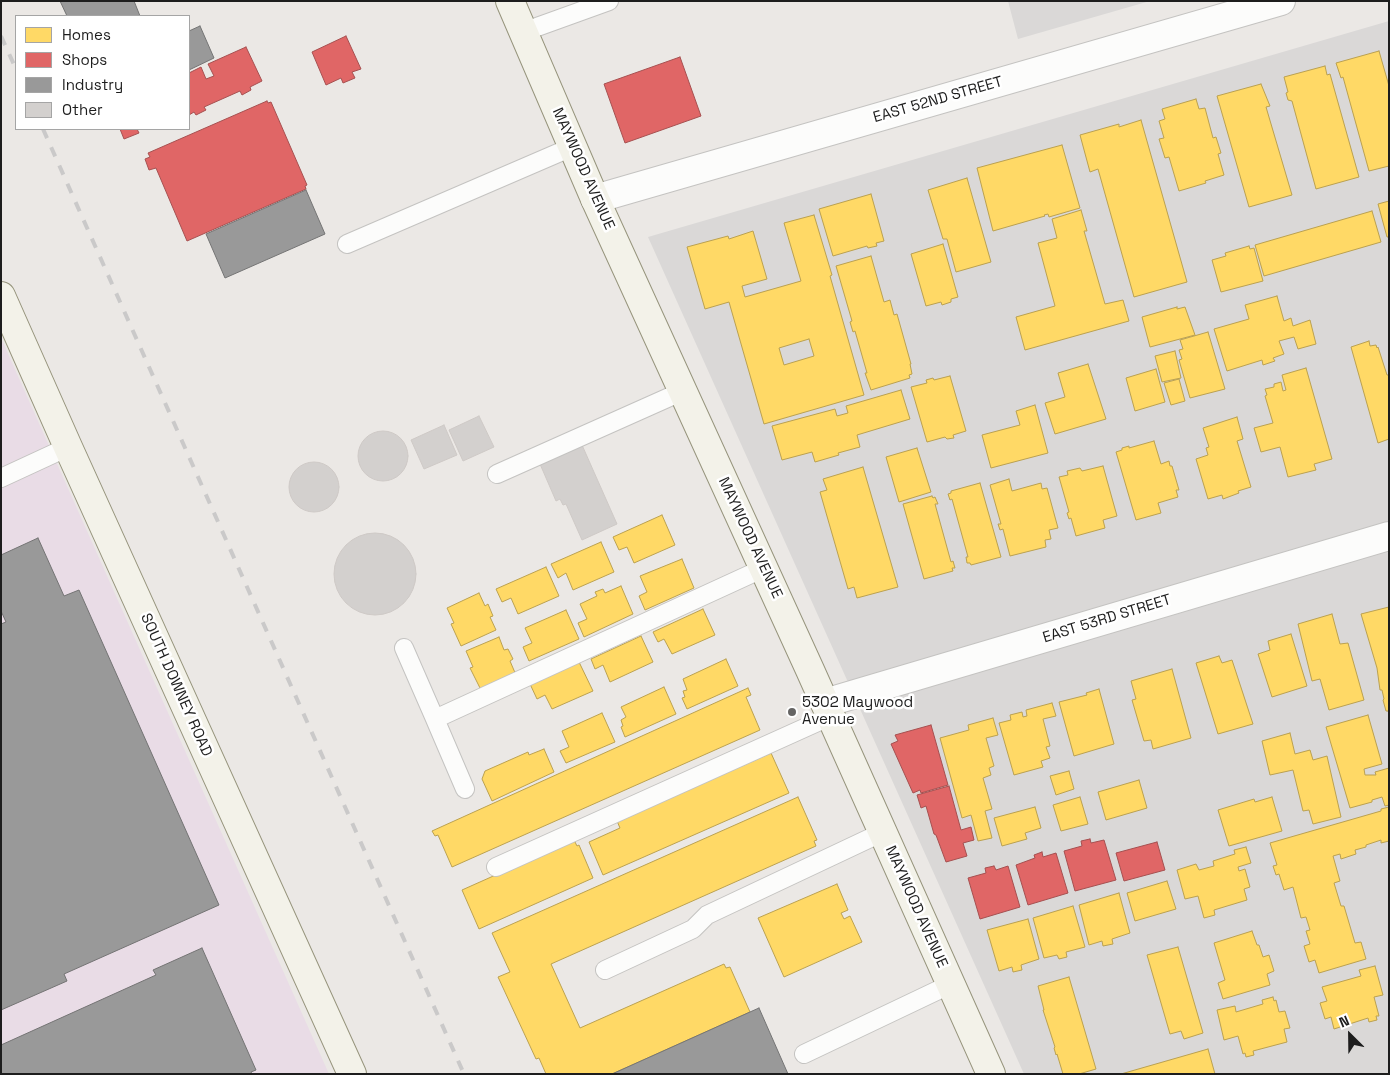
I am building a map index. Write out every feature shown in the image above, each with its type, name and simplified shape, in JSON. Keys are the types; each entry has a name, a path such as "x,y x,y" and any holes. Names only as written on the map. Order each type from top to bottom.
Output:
{"street":[{"name":"MAYWOOD AVENUE","path":"510,1 595,199 828,709 991,1074"},
{"name":"EAST 52ND STREET","path":"595,199 1281,1"},
{"name":"SOUTH DOWNEY ROAD","path":"1,296 352,1074"},
{"name":"EAST 53RD STREET","path":"828,709 1389,536"}],"lane":[{"path":"524,32 609,1"},
{"path":"347,244 572,147"},
{"path":"498,474 683,391"},
{"path":"1,478 68,447"},
{"path":"435,718 764,568"},
{"path":"404,648 465,789"},
{"path":"496,867 828,709"},
{"path":"605,970 693,929 706,915 883,832"},
{"path":"804,1054 950,984"}],"shaded area":[{"path":"1008,1 1150,1 1018,39"},
{"path":"1389,21 1389,1074 1024,1074 648,237"},
{"path":"1,338 329,1074 1,1074"}],"building: Homes":[{"path":"1379,51 1389,86 1389,166 1369,171 1343,77 1341,78 1336,63"},
{"path":"1325,66 1327,75 1330,74 1359,177 1316,189 1292,101 1288,100 1286,93 1288,92 1284,77"},
{"path":"1261,84 1270,106 1266,107 1292,195 1249,207 1217,96"},
{"path":"1196,99 1199,109 1205,108 1213,138 1216,137 1221,153 1218,154 1224,175 1205,181 1206,183 1179,191 1169,157 1165,158 1159,139 1164,138 1159,121 1165,119 1162,109"},
{"path":"1141,120 1187,282 1134,297 1098,169 1090,172 1080,135 1119,124 1119,127"},
{"path":"1062,145 1080,208 1049,217 1048,214 1044,215 993,231 977,168"},
{"path":"967,178 991,262 956,272 947,239 943,239 928,190"},
{"path":"871,194 884,241 876,243 877,246 868,248 867,246 833,256 819,209"},
{"path":"1389,201 1389,237 1387,237 1378,204"},
{"path":"1081,210 1087,231 1084,231 1105,304 1123,300 1129,321 1025,350 1016,317 1055,306 1038,243 1057,238 1052,219"},
{"path":"1372,211 1381,242 1264,276 1255,245"},
{"path":"814,215 864,395 764,424 729,302 705,309 687,247 728,236 729,239 753,231 767,279 742,286 745,297 801,281 784,223","holes":["809,339 814,356 784,365 779,348"]},
{"path":"943,244 958,297 942,305 941,302 926,306 911,254"},
{"path":"1249,246 1250,249 1254,248 1263,281 1221,292 1212,260 1226,256 1225,253"},
{"path":"871,256 884,302 890,300 894,315 897,314 912,374 909,375 910,378 871,390 855,331 853,332 850,322 852,321 836,266"},
{"path":"1277,296 1284,321 1291,318 1293,326 1310,320 1316,344 1298,349 1294,337 1279,341 1284,354 1273,358 1275,361 1263,365 1262,360 1227,371 1214,329 1249,319 1245,305"},
{"path":"1177,307 1177,309 1185,307 1195,335 1150,347 1142,317"},
{"path":"1208,332 1225,389 1190,398 1179,360 1182,359 1179,350 1183,349 1180,340"},
{"path":"1369,341 1370,346 1376,345 1378,347 1387,375 1389,375 1389,439 1378,443 1351,347"},
{"path":"1175,351 1181,378 1162,382 1155,356"},
{"path":"1088,364 1106,419 1055,434 1045,403 1065,397 1058,373"},
{"path":"1306,368 1332,459 1314,464 1316,470 1288,477 1280,447 1261,452 1254,428 1273,423 1265,396 1267,395 1265,389 1274,387 1274,384 1281,382 1283,391 1286,390 1282,375"},
{"path":"1156,369 1165,402 1135,411 1126,378"},
{"path":"950,376 966,431 953,435 954,438 947,439 945,437 927,442 911,387 927,383 926,380 933,378 934,380"},
{"path":"1179,379 1185,401 1171,405 1164,383"},
{"path":"901,390 910,419 857,435 860,447 838,453 839,455 815,462 812,452 782,460 772,426 835,409 837,416 848,413 846,406"},
{"path":"1035,405 1048,453 991,468 982,435 1020,425 1016,411"},
{"path":"1237,417 1243,439 1237,441 1251,487 1223,499 1222,495 1208,499 1196,459 1208,455 1206,448 1209,447 1203,428"},
{"path":"1154,441 1161,464 1169,461 1170,466 1172,466 1179,490 1176,490 1178,497 1158,503 1161,513 1136,520 1116,452 1122,450 1122,448"},
{"path":"917,448 931,492 899,502 886,457"},
{"path":"1103,466 1117,516 1103,520 1105,528 1076,536 1071,518 1069,519 1067,513 1069,512 1059,477 1068,475 1067,471 1080,468 1082,471"},
{"path":"863,467 898,587 857,598 854,587 848,589 820,492 827,490 823,479"},
{"path":"1009,479 1012,491 1041,483 1042,489 1047,488 1058,528 1049,530 1051,539 1045,540 1046,547 1010,556 1003,529 1000,530 998,524 1001,524 990,485"},
{"path":"980,483 1001,557 971,565 967,563 966,557 968,557 952,499 950,500 948,494 951,491"},
{"path":"932,496 933,498 935,497 938,504 935,504 951,562 953,561 955,568 952,568 953,571 924,579 903,504"},
{"path":"662,515 675,545 634,563 627,547 619,550 613,537"},
{"path":"601,542 614,572 573,590 566,573 558,578 551,564"},
{"path":"682,559 694,588 645,610 639,596 647,592 640,576"},
{"path":"546,567 559,596 518,614 511,598 502,602 496,589"},
{"path":"621,586 633,614 584,637 578,623 587,619 580,604 597,596 595,592 603,589 605,593"},
{"path":"479,593 485,606 488,604 493,616 490,617 496,630 461,646 451,624 454,623 447,608"},
{"path":"1389,607 1389,714 1386,711 1382,690 1380,690 1377,668 1361,614"},
{"path":"703,609 715,635 672,654 664,639 658,642 653,632"},
{"path":"566,610 579,639 529,661 523,647 532,643 525,628"},
{"path":"1332,614 1340,644 1348,643 1364,700 1329,710 1320,679 1312,681 1298,624"},
{"path":"1291,634 1307,686 1272,697 1258,654 1270,650 1268,641"},
{"path":"641,636 653,662 610,682 603,665 595,669 591,659"},
{"path":"499,637 504,650 508,649 513,659 510,661 516,675 481,690 470,668 473,667 466,651"},
{"path":"1219,656 1222,663 1232,660 1253,724 1218,734 1196,663"},
{"path":"726,659 738,686 687,709 682,698 685,697 683,691 687,690 683,679"},
{"path":"579,662 593,691 552,709 545,695 537,699 530,684"},
{"path":"1172,669 1191,738 1153,749 1151,740 1144,741 1132,700 1136,699 1131,681"},
{"path":"664,687 676,714 625,737 621,727 623,726 621,720 626,717 621,707"},
{"path":"748,688 751,695 746,697 760,730 452,867 438,835 435,836 432,831"},
{"path":"1099,689 1114,744 1074,756 1059,702 1087,695 1086,693"},
{"path":"1052,703 1056,716 1043,719 1050,746 1046,747 1050,758 1041,761 1043,767 1014,775 999,723 1011,720 1010,715 1022,712 1023,717 1027,716 1026,710"},
{"path":"602,713 615,742 566,763 560,751 569,747 562,731"},
{"path":"1368,715 1382,764 1364,769 1365,775 1376,775 1375,772 1389,768 1389,805 1385,806 1382,797 1350,808 1326,727"},
{"path":"993,718 998,735 986,738 994,766 989,768 991,775 983,778 992,809 985,811 992,838 978,841 971,815 962,818 940,738 969,730 968,725"},
{"path":"1290,733 1295,754 1310,750 1313,760 1327,756 1341,817 1313,824 1309,810 1303,811 1293,770 1270,775 1262,741"},
{"path":"544,749 554,772 492,801 482,779 485,771 528,752 529,755"},
{"path":"771,753 789,793 603,875 589,842 620,828 617,821"},
{"path":"1069,771 1074,789 1056,795 1050,776"},
{"path":"1139,780 1147,808 1106,820 1098,792"},
{"path":"798,797 817,840 814,841 816,846 551,964 580,1028 724,964 726,968 730,967 750,1012 612,1074 546,1074 539,1058 536,1059 498,977 510,972 492,933"},
{"path":"1080,797 1088,824 1061,831 1053,805"},
{"path":"1272,797 1282,831 1229,846 1218,810 1254,799 1255,802"},
{"path":"1035,807 1041,828 1025,833 1027,839 1002,846 994,818"},
{"path":"1389,807 1389,841 1381,843 1381,840 1366,845 1366,847 1355,850 1356,854 1341,859 1340,854 1333,856 1340,881 1334,883 1341,906 1344,906 1355,943 1361,942 1366,959 1319,973 1315,960 1309,962 1304,946 1310,944 1306,931 1310,930 1306,917 1301,918 1293,887 1284,890 1279,874 1276,875 1273,866 1277,865 1270,843 1381,811 1381,809"},
{"path":"574,840 577,846 579,845 593,878 479,929 462,890"},
{"path":"1246,847 1251,863 1238,867 1239,871 1245,869 1250,887 1244,889 1247,900 1214,910 1215,915 1204,918 1198,896 1185,899 1177,870 1196,864 1199,870 1214,866 1213,861 1235,854 1234,850"},
{"path":"1167,881 1176,909 1135,921 1127,893"},
{"path":"837,884 848,910 841,913 844,919 850,916 862,942 784,977 758,918"},
{"path":"1119,893 1130,933 1112,939 1113,944 1103,946 1102,941 1089,945 1079,905"},
{"path":"1073,906 1085,947 1066,952 1067,957 1059,959 1057,955 1044,958 1033,918"},
{"path":"1028,919 1039,959 1021,965 1022,970 1013,972 1012,967 999,971 987,930"},
{"path":"1252,931 1263,957 1269,955 1274,971 1267,974 1270,985 1223,999 1218,983 1225,980 1214,943"},
{"path":"1178,947 1203,1033 1184,1039 1181,1031 1170,1034 1147,955"},
{"path":"1375,966 1383,995 1374,997 1379,1016 1376,1016 1377,1020 1369,1022 1368,1018 1334,1029 1331,1017 1325,1019 1320,1003 1327,1001 1322,987 1361,976 1359,970"},
{"path":"1069,977 1096,1069 1079,1074 1063,1074 1043,1010 1038,986"},
{"path":"1273,997 1274,1001 1276,1000 1279,1012 1285,1011 1290,1028 1284,1029 1287,1042 1253,1051 1254,1055 1246,1057 1245,1053 1243,1054 1238,1036 1224,1040 1217,1010 1235,1006 1236,1012 1263,1004 1262,1000"},
{"path":"1208,1049 1215,1074 1121,1074"}],"building: Shops":[{"path":"346,36 361,69 352,72 355,78 343,83 341,78 326,85 312,52"},
{"path":"246,47 262,81 250,87 251,90 242,95 240,91 204,107 206,110 196,115 194,112 190,114 190,72 201,67 206,79 214,76 208,64"},
{"path":"680,57 701,116 625,143 604,84"},
{"path":"267,101 268,103 271,102 307,185 305,186 306,189 187,241 156,168 149,170 145,159 150,157 148,153"},
{"path":"120,130 138,130 139,133 124,139"},
{"path":"931,725 948,785 921,793 920,790 913,793 891,744 898,741 895,735"},
{"path":"949,786 961,830 971,827 974,840 963,843 967,856 946,862 934,834 926,806 921,808 917,795"},
{"path":"1090,839 1091,843 1104,840 1116,880 1075,891 1064,851 1082,846 1081,841"},
{"path":"1157,842 1165,870 1124,881 1116,853"},
{"path":"1042,852 1043,857 1056,853 1068,893 1028,905 1016,865 1035,858 1034,855"},
{"path":"994,866 996,870 1008,866 1020,907 980,919 968,878 986,873 985,868"}],"building: Industry":[{"path":"60,1 134,1 140,15 67,15"},
{"path":"200,26 214,58 190,70 190,31"},
{"path":"306,190 325,234 225,278 206,234"},
{"path":"38,538 64,596 79,590 219,905 64,974 67,981 1,1010 1,624 6,622 1,611 1,555"},
{"path":"202,948 256,1070 251,1072 252,1074 1,1074 1,1045 156,975 153,970"},
{"path":"759,1008 788,1074 612,1074 750,1012"}],"building: Other":[{"path":"479,416 494,447 463,461 449,430"},
{"path":"444,425 457,455 424,469 411,440"},
{"path":"383,431 401,438 408,456 401,474 383,481 365,474 358,456 365,438"},
{"path":"582,445 617,524 582,540 566,504 563,505 560,499 556,501 540,464"},
{"path":"314,462 324,464 332,469 337,477 339,487 337,497 332,505 324,510 314,512 304,510 296,505 291,497 289,487 291,477 296,469 304,464"},
{"path":"375,533 391,536 404,545 413,558 416,574 413,590 404,603 391,612 375,615 359,612 346,603 337,590 334,574 337,558 346,545 359,536"}],"railway":[{"path":"1,36 15,67"},
{"path":"43,130 464,1074"}],"place":[{"name":"5302 Maywood Avenue","path":"792,712"}]}
